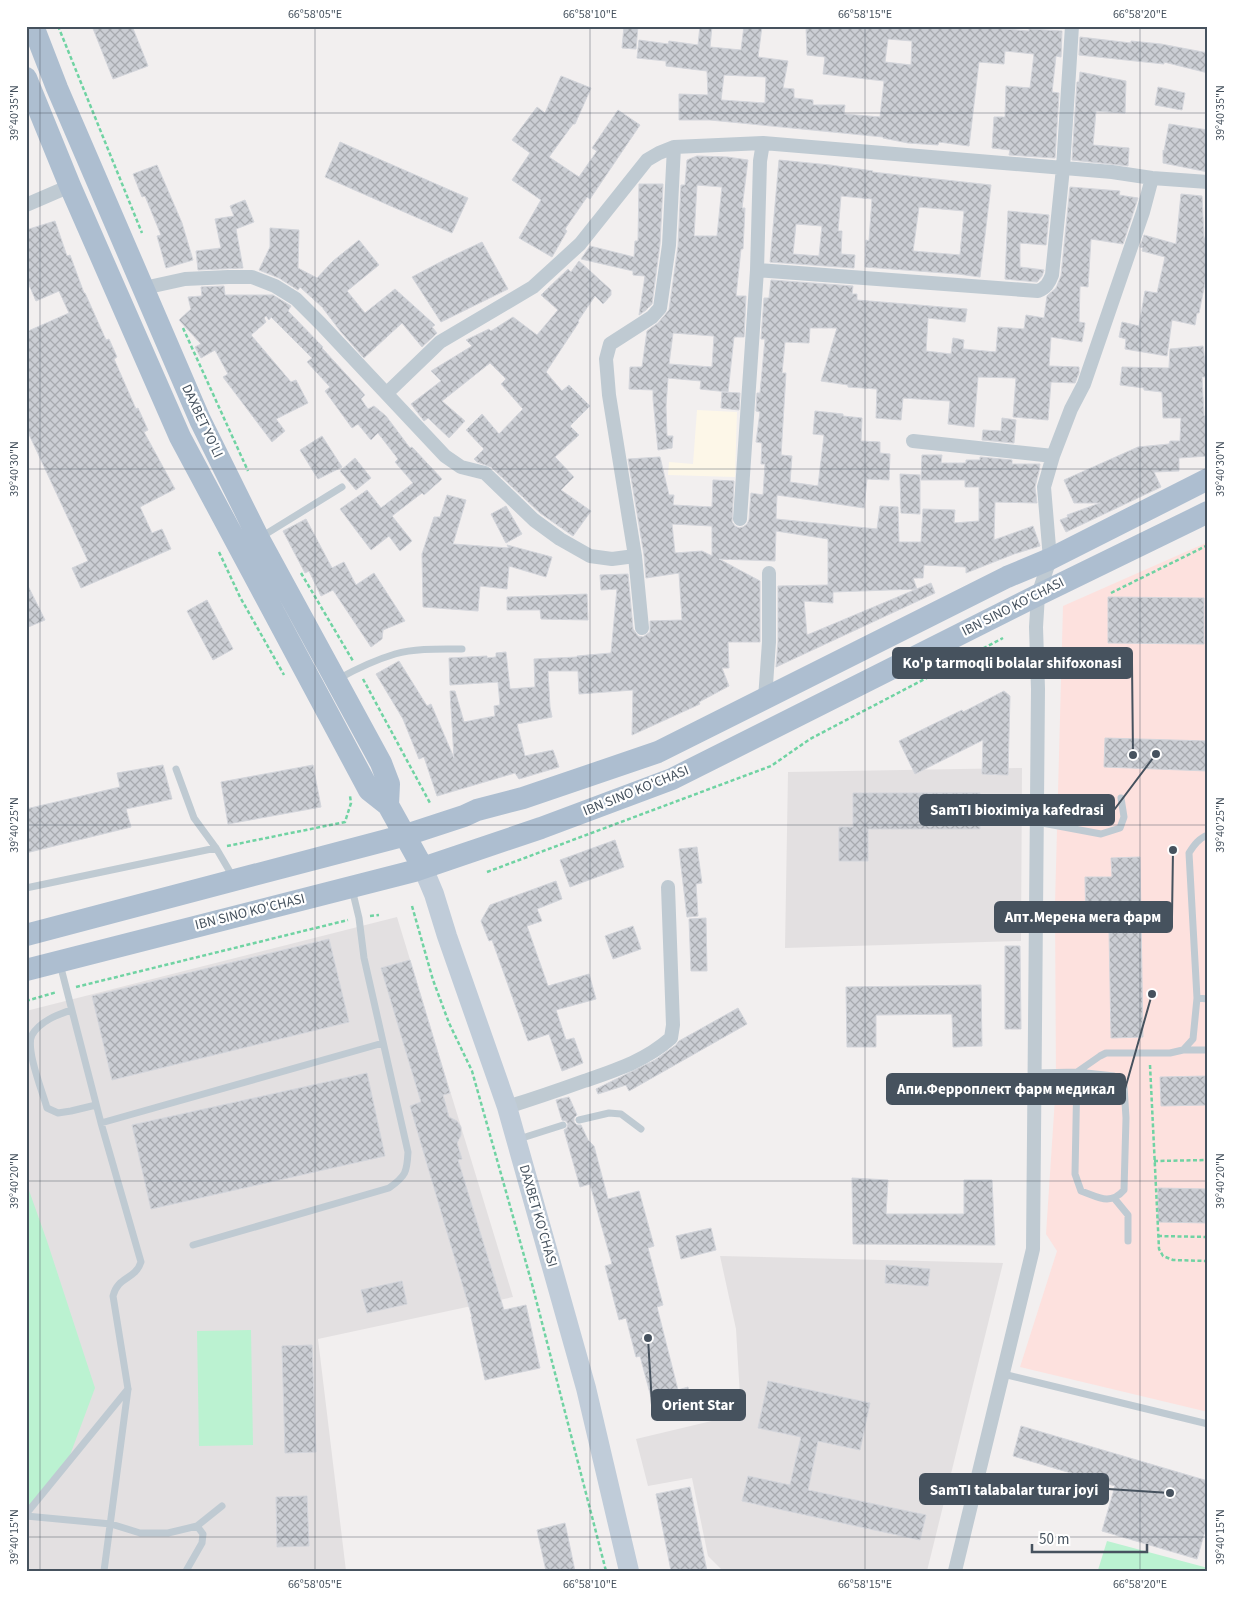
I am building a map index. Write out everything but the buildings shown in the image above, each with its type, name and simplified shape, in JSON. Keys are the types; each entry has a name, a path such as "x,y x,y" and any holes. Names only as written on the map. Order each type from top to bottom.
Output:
{"main road":[{"name":"DAXBET YO'LI","path":"33,26 61,97 200,420 258,539 381,763 390,784 388,806"},
{"name":"DAXBET YO'LI","path":"26,78 70,186 180,437 370,790 388,806 423,868"},
{"name":"IBN SINO KO'CHASI","path":"26,935 406,835 477,810 523,798 658,752 1007,577 1050,559 1208,479"},
{"name":"IBN SINO KO'CHASI","path":"26,970 423,868 541,828 672,779 1038,595 1208,512"},
{"name":"DAXBET KO'CHASI","path":"423,868 434,894 507,1107 586,1388 629,1571"}],"street":[{"path":"757,270 1038,291 1044,288 1050,282 1052,275 1063,168 1072,26"},
{"path":"386,394 440,342 533,287 580,244 647,160 674,147 762,143 1112,172 1152,178 1208,182"},
{"path":"740,519 757,270 762,143"},
{"path":"642,628 635,556 609,395 606,359 610,344 652,317 660,308 669,245 674,147"},
{"path":"956,1571 1033,1249 1038,595 1050,559 1044,487 1053,456 1071,409 1084,384 1152,178"},
{"path":"26,205 70,186"},
{"path":"144,288 185,279 228,277 252,277 275,286 296,299 445,456 461,467 485,473 534,520 560,539 590,556 612,559 635,556"},
{"path":"913,442 1053,456"},
{"path":"764,699 770,642 769,573"},
{"path":"507,1107 634,1062 660,1048 671,1038 673,1025 668,887"}],"lane":[{"path":"258,539 342,487"},
{"path":"336,680 357,668 396,654 427,649 462,649"},
{"path":"176,769 194,818 216,848 234,880"},
{"path":"1037,822 1101,834 1120,828 1124,817 1121,798"},
{"path":"1183,1050 1193,1039 1197,998 1189,853 1194,845 1203,837 1208,836"},
{"path":"26,888 216,848"},
{"path":"193,1245 390,1188 402,1180 407,1170 408,1152 364,958 359,918 352,886"},
{"path":"59,960 96,1105 141,1262 135,1273 119,1283 115,1288 113,1296 128,1389 104,1571"},
{"path":"1197,998 1208,998"},
{"path":"71,1010 54,1017 38,1027 31,1037 31,1053 47,1108 58,1113 96,1105"},
{"path":"101,1123 383,1043"},
{"path":"1077,1072 1106,1053 1170,1053 1183,1050 1208,1050"},
{"path":"1035,1073 1077,1072 1114,1076 1121,1080 1124,1086 1126,1118 1124,1190 1119,1196 1114,1198 1106,1199 1081,1191 1077,1183 1075,1174 1077,1072"},
{"path":"579,1120 609,1113 621,1114 641,1129"},
{"path":"516,1140 563,1125"},
{"path":"1114,1198 1128,1215 1128,1241"},
{"path":"1003,1374 1208,1424"},
{"path":"26,1515 128,1389"},
{"path":"26,1515 110,1524 140,1533 168,1533 197,1526 222,1506"},
{"path":"186,1571 202,1543 203,1534 197,1526"}],"path":[{"path":"58,26 144,238"},
{"path":"179,320 250,474"},
{"path":"1111,593 1208,545"},
{"path":"299,570 357,668 430,804"},
{"path":"487,872 771,766 810,739 1004,638"},
{"path":"216,848 345,822"},
{"path":"412,906 448,1023 472,1071 532,1284 606,1571"},
{"path":"26,1001 359,918 379,916"},
{"path":"1149,1053 1159,1249 1163,1256 1173,1260 1208,1261"},
{"path":"1154,1161 1208,1160"},
{"path":"1158,1236 1208,1237"}],"shaded area":[{"path":"697,410 737,412 735,477 668,475 669,462 693,464"},
{"path":"1208,542 1208,1412 1020,1367 1057,1251 1046,1234 1056,1083 1055,904 1063,606"},
{"path":"1022,768 1021,941 785,948 788,772"},
{"path":"397,917 513,1297 318,1339 346,1571 26,1571 26,1011"},
{"path":"720,1256 1003,1263 927,1571 723,1571 708,1556 692,1478 648,1486 636,1439 741,1414 736,1329"}],"green space":[{"path":"26,1182 95,1388 66,1466 26,1511"},
{"path":"251,1330 253,1445 199,1446 197,1331"},
{"path":"1107,1541 1208,1568 1208,1571 1098,1570"}],"place":[{"name":"SamTI bioximiya kafedrasi","path":"1156,754"},
{"name":"Ko'p tarmoqli bolalar shifoxonasi","path":"1133,755"},
{"name":"Апт.Мерена мега фарм","path":"1173,850"},
{"name":"Апи.Ферроплект фарм медикал","path":"1152,994"},
{"name":"Orient Star","path":"648,1338"},
{"name":"SamTI talabalar turar joyi","path":"1170,1493"}]}
